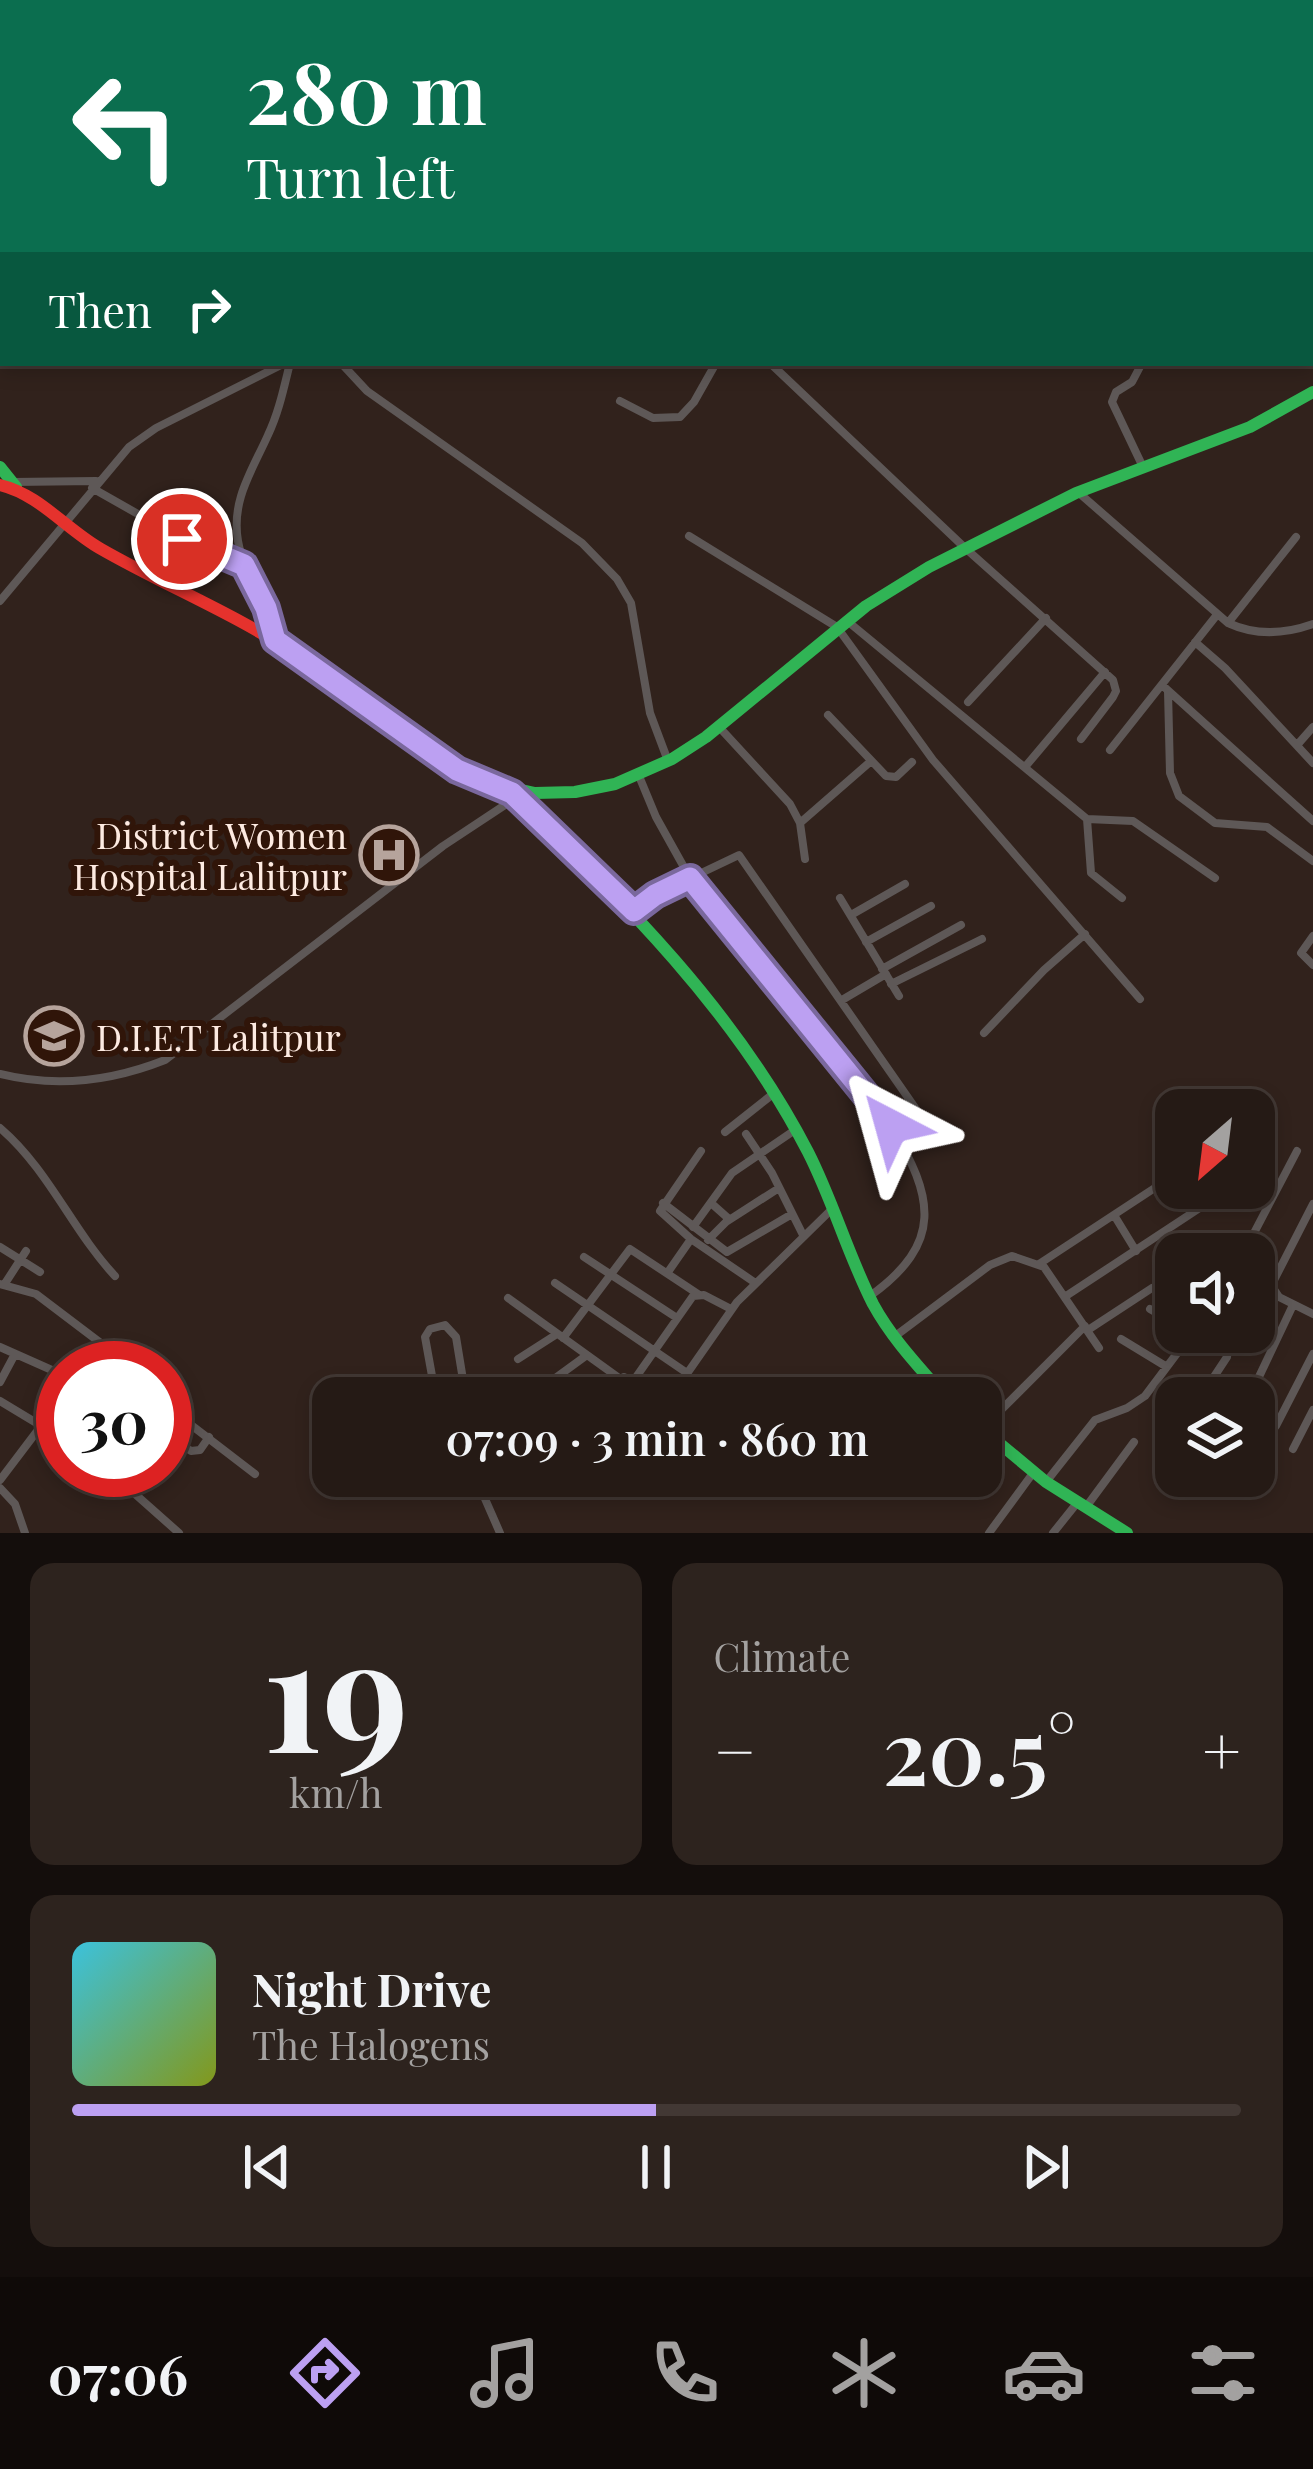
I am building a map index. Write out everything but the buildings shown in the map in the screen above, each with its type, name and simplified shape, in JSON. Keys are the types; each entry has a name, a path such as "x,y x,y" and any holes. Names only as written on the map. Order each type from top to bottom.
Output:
{"street":[{"path":"0,601 95,484 146,434 281,366"},
{"path":"275,640 266,608 244,565 236,523 238,501 269,433 286,366"},
{"path":"344,366 367,391 582,543 617,579 631,603 663,763"},
{"path":"620,401 653,418 680,417 714,366"},
{"path":"773,366 964,547 1106,672 1116,691 1081,739"},
{"path":"1140,366 1112,402 1142,465"},
{"path":"0,1074 33,1081 81,1080 116,1077 165,1060 514,795 571,794 640,776 720,728 842,623 964,547 1142,465 1223,440 1313,392"},
{"path":"0,467 10,485 98,548 275,640 457,770 514,795 634,911 739,1040 774,1094 834,1208 867,1292 929,1377"},
{"path":"10,485 95,484 182,539 244,565"},
{"path":"1078,493 1228,623 1256,632 1313,624"},
{"path":"689,536 842,623 1088,819 1133,820 1214,878"},
{"path":"1228,623 1296,537"},
{"path":"1110,750 1165,688 1216,616"},
{"path":"968,702 1046,618"},
{"path":"842,623 933,760 1140,999"},
{"path":"1195,642 1313,763"},
{"path":"1025,767 1106,672"},
{"path":"1165,688 1313,821"},
{"path":"1165,688 1169,772 1179,796 1216,823 1267,826 1313,861"},
{"path":"828,715 891,778 912,762"},
{"path":"1298,744 1313,727"},
{"path":"720,728 790,804 800,823 805,860"},
{"path":"800,823 870,762"},
{"path":"640,776 656,817 690,878 891,1126 915,1167 924,1210 919,1244 904,1270 867,1292"},
{"path":"1088,819 1090,873 1122,898"},
{"path":"634,911 655,895 735,854 743,858 926,1121"},
{"path":"850,915 905,884"},
{"path":"840,898 899,996"},
{"path":"866,941 931,906"},
{"path":"842,1000 961,925"},
{"path":"983,1034 1085,934"},
{"path":"1313,936 1301,953 1313,965"},
{"path":"886,976 982,938"},
{"path":"725,1132 774,1094"},
{"path":"0,1128 42,1173 82,1239 115,1276"},
{"path":"693,1227 731,1173 795,1130"},
{"path":"746,1134 803,1234"},
{"path":"701,1150 663,1203 662,1214 691,1239 730,1252 792,1214"},
{"path":"1254,1233 1297,1151"},
{"path":"706,1244 729,1219 779,1188"},
{"path":"1039,1264 1155,1188"},
{"path":"663,1203 754,1282"},
{"path":"711,1203 729,1219"},
{"path":"1275,1278 1313,1204"},
{"path":"684,1377 754,1282 834,1208"},
{"path":"1066,1296 1199,1209"},
{"path":"1114,1215 1136,1251"},
{"path":"668,1273 691,1239"},
{"path":"0,1247 40,1272"},
{"path":"518,1359 560,1336 633,1248 698,1294 731,1310"},
{"path":"26,1251 2,1285 41,1298 100,1341"},
{"path":"584,1257 677,1318"},
{"path":"895,1336 1001,1259 1023,1257 1039,1264 1066,1296 1099,1348"},
{"path":"555,1283 687,1373"},
{"path":"1002,1409 1086,1328 1152,1288"},
{"path":"1275,1292 1312,1311"},
{"path":"636,1377 698,1294"},
{"path":"508,1298 618,1377"},
{"path":"1260,1377 1293,1305"},
{"path":"1150,1309 1155,1312"},
{"path":"432,1377 425,1337 430,1329 445,1325 456,1336 463,1377"},
{"path":"1120,1340 1167,1367"},
{"path":"0,1347 36,1363"},
{"path":"1046,1482 1095,1420 1136,1403 1177,1353"},
{"path":"0,1382 15,1354"},
{"path":"1276,1426 1313,1354"},
{"path":"556,1377 586,1355"},
{"path":"0,1400 36,1423"},
{"path":"1293,1449 1313,1410"},
{"path":"192,1425 255,1474"},
{"path":"25,1533 16,1504 0,1484 36,1433"},
{"path":"192,1451 200,1450 209,1437"},
{"path":"1053,1533 1134,1442"},
{"path":"1002,1447 1033,1473 1126,1533"},
{"path":"989,1533 1033,1473"},
{"path":"137,1497 174,1531"},
{"path":"484,1497 500,1533"}],"traffic: fast":[{"path":"305,661 475,780 535,793 615,784 672,759 706,737 866,606 929,567 1076,493 1250,427 1313,392"},
{"path":"0,467 16,487"},
{"path":"512,793 636,917 747,1052 808,1152 873,1304 928,1377"},
{"path":"1002,1445 1046,1482 1127,1533"}],"traffic: jam":[{"path":"0,485 40,504 101,549 305,661"}],"place":[{"name":"District Women Hospital Lalitpur","path":"389,855"},
{"name":"D.I.E.T Lalitpur","path":"54,1036"}],"route":[{"path":"182,539 244,565 266,608 275,640 457,770 512,793 634,911 690,878 891,1126"}]}
